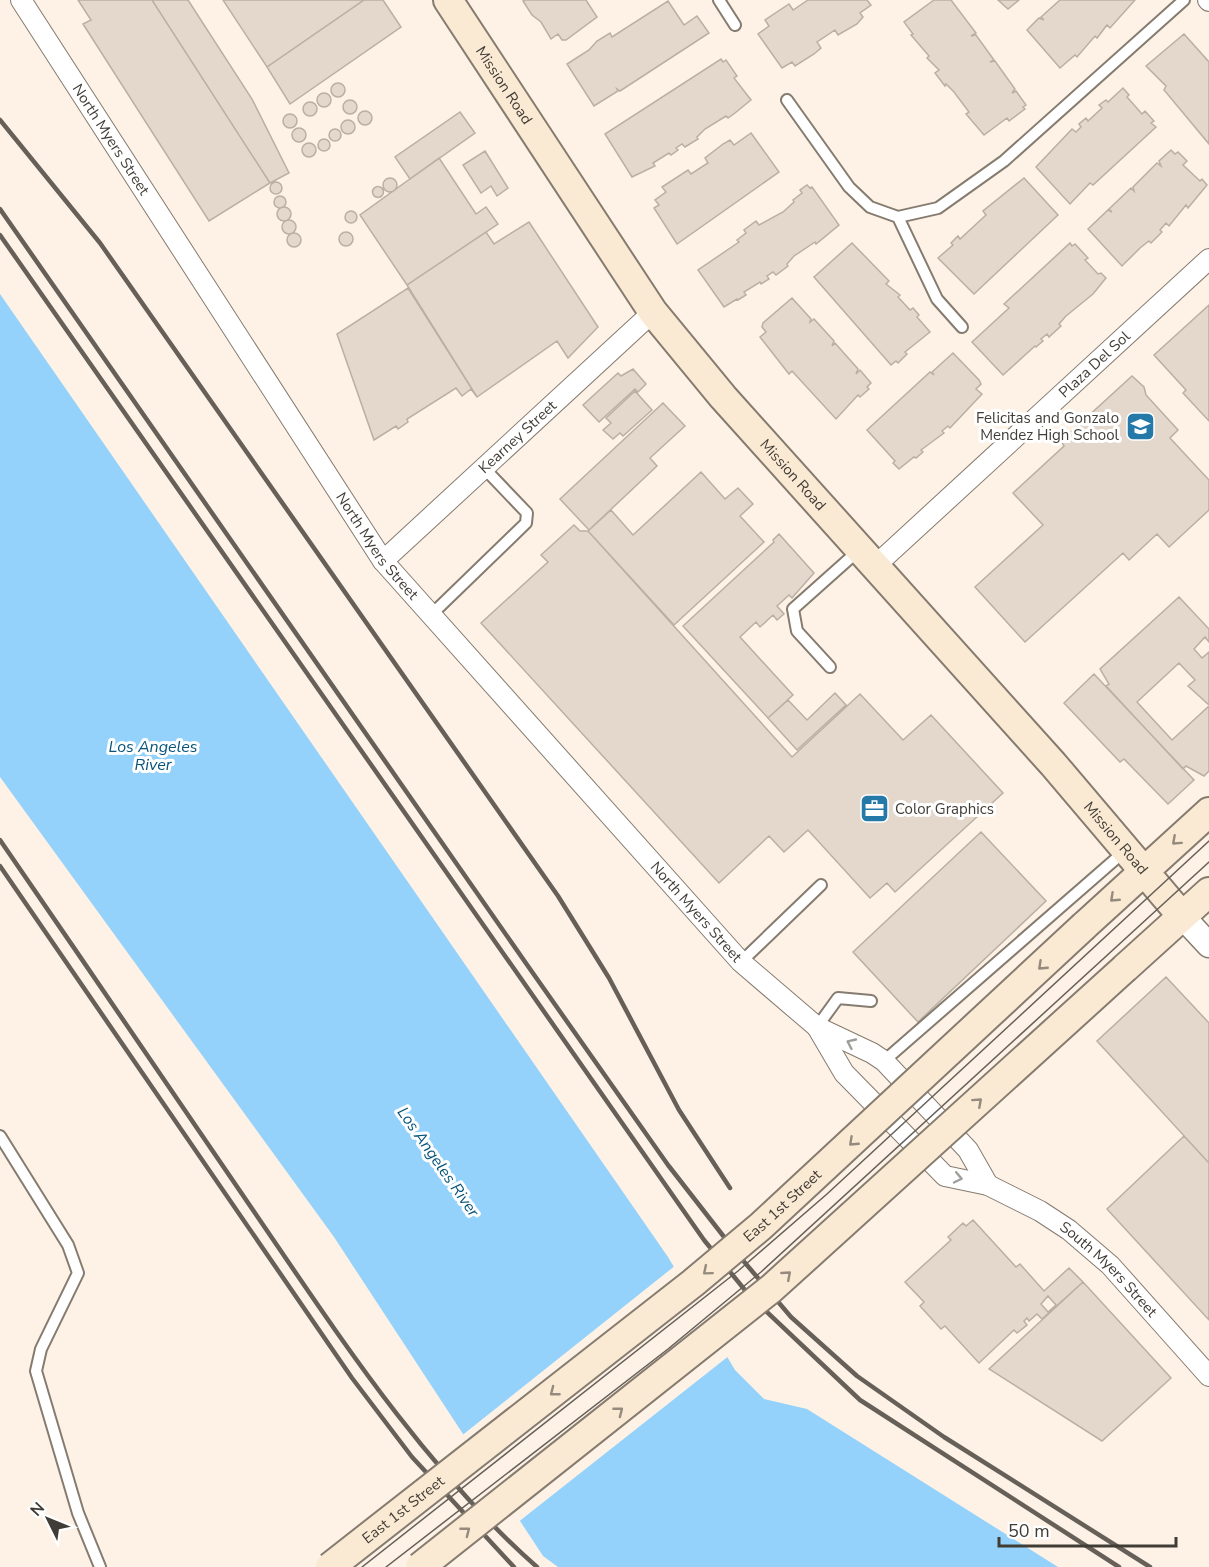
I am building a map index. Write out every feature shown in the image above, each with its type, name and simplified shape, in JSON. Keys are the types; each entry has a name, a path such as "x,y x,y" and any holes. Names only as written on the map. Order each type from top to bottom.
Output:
{"main road":[{"name":"Mission Road","path":"448,0 653,312 723,397 1053,764 1182,916"},
{"name":"East 1st Street","path":"330,1567 678,1295 761,1226 1084,926 1135,860 1209,812"},
{"path":"420,1567 764,1295 1209,892"}],"street":[{"name":"North Myers Street","path":"21,0 382,561 741,962 817,1026 884,1061"},
{"name":"Plaza Del Sol","path":"867,558 1209,259"},
{"name":"Kearney Street","path":"382,561 653,312"},
{"path":"1182,916 1209,945"},
{"name":"North Myers Street","path":"817,1026 844,1072 855,1083"},
{"path":"884,1061 968,1150 988,1185"},
{"name":"South Myers Street","path":"855,1083 945,1176 988,1185 1040,1211 1110,1265 1209,1376"}],"lane":[{"path":"719,0 735,25"},
{"path":"787,100 849,187 870,207 898,218 938,208 1004,162 1184,0"},
{"path":"898,218 937,299 962,327"},
{"path":"431,615 526,523 526,513 484,468"},
{"path":"830,667 797,632 793,609 867,558"},
{"path":"884,1061 1135,860"},
{"path":"741,962 821,885"},
{"path":"817,1026 837,998 871,1001"},
{"path":"0,1136 68,1245 78,1273 41,1349 36,1371 78,1513 100,1567"}],"water":[{"name":"Los Angeles River","path":"0,294 668,1257 735,1370 764,1399 807,1409 1058,1567 558,1567 543,1556 334,1237 0,777"}],"pier":[{"path":"676,1265 730,1355 517,1523 460,1437"}],"building":[{"path":"78,0 152,0 270,183 209,221 83,24 91,20"},
{"path":"152,0 188,0 252,99 289,173 270,183"},
{"path":"223,0 364,0 267,67"},
{"path":"364,0 383,0 401,27 290,104 267,67"},
{"path":"586,0 597,17 566,40 562,40 558,34 551,39 541,22 532,15 523,1"},
{"path":"808,0 867,0 871,5 860,13 863,17 857,24 838,35 835,30 817,42 821,48 814,54 795,66 792,62 782,68 758,34 769,26 765,20 789,4 793,10"},
{"path":"934,0 951,0 976,33 971,36 976,35 994,60 990,62 995,61 1015,89 1012,93 1016,91 1026,105 1023,107 1025,109 1009,121 1007,118 984,135 966,114 969,112 954,92 946,84 945,86 935,73 939,70 927,58 929,56 911,35 913,34 904,22"},
{"path":"998,0 1019,0 1008,9"},
{"path":"1060,0 1135,0 1110,28 1107,25 1077,57 1075,55 1060,68 1027,30 1039,18 1044,20 1041,17"},
{"path":"668,1 684,25 697,16 709,33 620,91 617,89 618,91 594,106 567,64 589,50 597,41 610,33 612,37"},
{"path":"1184,34 1209,62 1209,144 1164,90 1166,86 1146,66"},
{"path":"721,59 723,62 726,60 737,76 734,78 751,100 728,118 726,116 705,129 697,137 698,139 685,147 682,144 671,155 669,153 653,163 655,166 632,177 605,134"},
{"path":"338,83 343,85 345,90 343,95 338,97 333,95 331,90 333,85"},
{"path":"1123,88 1129,95 1127,97 1142,114 1145,111 1154,121 1151,123 1156,127 1093,185 1090,183 1070,204 1036,167 1072,129 1076,132 1081,127 1079,124 1086,118 1088,121 1102,108 1099,105 1106,100 1108,102"},
{"path":"324,93 329,95 331,100 329,105 324,107 319,105 317,100 319,95"},
{"path":"350,100 355,102 357,107 355,112 350,114 345,112 343,107 345,102"},
{"path":"310,102 315,104 317,109 315,114 310,116 305,114 303,109 305,104"},
{"path":"362,111 368,111 372,118 368,125 362,125 358,121 358,115"},
{"path":"460,112 475,133 410,179 395,157"},
{"path":"290,114 295,116 297,121 295,126 290,128 285,126 283,121 285,116"},
{"path":"345,120 351,120 355,127 351,134 345,134 341,130 341,124"},
{"path":"299,128 304,130 306,135 304,140 299,142 294,140 292,135 294,130"},
{"path":"337,129 341,135 337,141 333,141 329,133"},
{"path":"751,133 779,172 677,244 654,208 659,205 655,200 666,192 662,187 688,170 691,174 708,163 705,158 723,144 730,140 734,145"},
{"path":"326,139 330,145 326,151 322,151 318,143"},
{"path":"309,143 314,145 316,150 314,155 309,157 304,155 302,150 304,145"},
{"path":"1171,150 1175,154 1178,152 1187,161 1183,165 1207,185 1188,208 1186,205 1169,226 1166,223 1160,230 1162,232 1151,243 1149,241 1140,248 1122,266 1088,229 1108,210 1112,212 1109,209 1131,188 1134,191 1133,187 1157,163 1161,166 1159,161"},
{"path":"485,151 508,188 497,196 491,186 481,193 463,165"},
{"path":"439,158 476,214 486,207 498,224 407,285 360,215"},
{"path":"390,178 395,180 397,185 395,190 390,192 385,190 383,185 385,180"},
{"path":"1024,178 1058,215 974,294 938,258 953,245 951,243 958,236 960,239 986,215 983,211"},
{"path":"278,182 282,188 278,194 274,194 270,186"},
{"path":"807,185 812,187 839,225 816,244 815,242 794,256 787,264 788,266 776,275 773,272 767,276 769,279 761,284 760,282 744,292 746,295 724,307 698,270 739,242 737,240 746,233 744,230 756,221 759,225 783,212 802,193 800,190"},
{"path":"378,186 384,192 378,198 372,192"},
{"path":"282,196 286,202 282,208 278,208 274,200"},
{"path":"284,207 289,209 291,214 289,219 284,221 279,219 277,214 279,209"},
{"path":"351,211 357,217 351,223 345,217"},
{"path":"289,220 294,222 296,227 294,232 289,234 284,232 282,227 284,222"},
{"path":"529,222 598,327 568,358 557,341 477,397 407,285 486,232 494,244"},
{"path":"346,232 351,234 353,239 351,244 346,246 341,244 339,239 341,234"},
{"path":"294,233 299,235 301,240 299,245 294,247 289,245 287,240 289,235"},
{"path":"852,243 889,281 886,284 900,295 898,297 910,310 913,308 919,315 917,317 930,332 905,352 907,354 898,363 896,361 891,365 814,277"},
{"path":"1070,243 1072,246 1075,244 1088,258 1085,260 1098,274 1101,273 1106,278 1093,294 1066,316 1059,324 1061,326 1049,337 1047,334 1041,339 1043,341 1003,375 972,342 1009,308 1004,304"},
{"path":"408,288 477,397 471,389 462,396 456,388 407,419 408,422 398,429 396,426 374,440 337,334"},
{"path":"792,298 811,319 810,322 814,319 834,341 832,346 835,343 858,369 856,374 860,370 871,383 867,387 869,389 860,397 858,395 836,419 792,371 789,374 760,337 766,332 762,327 763,323"},
{"path":"1209,305 1209,421 1183,393 1186,390 1154,355"},
{"path":"953,353 979,380 981,384 976,389 982,394 950,428 948,426 942,431 944,433 921,450 923,452 899,469 893,463 895,461 867,430 930,372 934,375 932,372"},
{"path":"633,369 646,384 638,392 635,389 599,422 583,405 618,373 621,376"},
{"path":"1132,376 1144,387 1146,395 1178,430 1170,438 1209,480 1209,510 1169,547 1157,534 1129,560 1123,553 1025,642 975,587 1043,525 1013,493 1064,446 1061,441"},
{"path":"635,391 652,410 623,436 620,433 613,439 603,430 611,423 606,418"},
{"path":"663,403 685,426 650,458 657,466 589,530 560,499"},
{"path":"701,472 725,499 738,488 753,504 740,516 764,542 674,625 588,531 611,510 633,535"},
{"path":"574,525 580,531 588,531 792,757 860,694 903,740 931,715 1003,793 895,892 887,883 870,898 808,830 784,852 769,836 719,883 481,623 548,562 541,555"},
{"path":"779,534 814,573 792,598 789,595 777,606 784,614 777,620 773,615 760,627 756,622 740,637 793,695 768,718 683,626 774,542 773,540"},
{"path":"1179,597 1209,629 1209,642 1205,637 1194,649 1202,658 1209,652 1209,705 1188,686 1195,680 1179,663 1137,702 1172,740 1209,706 1209,771 1204,776 1186,766 1183,769 1106,686 1109,684 1100,669"},
{"path":"1094,674 1194,780 1168,804 1124,759 1120,762 1064,703"},
{"path":"835,693 846,705 797,750 768,718 788,700 807,720"},
{"path":"981,832 1046,901 918,1022 853,952"},
{"path":"1166,977 1209,1023 1209,1163 1097,1041"},
{"path":"1184,1136 1209,1163 1209,1320 1107,1209"},
{"path":"973,1220 1016,1267 1020,1264 1044,1291 1069,1268 1083,1282 1042,1319 1037,1314 1029,1321 1027,1318 1024,1321 1027,1325 1017,1333 1014,1330 979,1363 945,1326 941,1329 920,1306 924,1302 905,1282 951,1240 948,1237 963,1223 966,1226","holes":["1048,1296 1056,1305 1048,1312 1041,1304"]},
{"path":"1083,1282 1171,1378 1102,1441 989,1369"}],"tram line":[{"path":"362,1567 738,1271 827,1194 1209,841"},
{"path":"386,1567 668,1349 761,1272 1209,862"}],"railway":[{"path":"0,120 100,243 558,896 609,978 679,1110 730,1188"},
{"path":"0,209 668,1165 735,1251 791,1317 857,1376 944,1437 1150,1567"},
{"path":"0,235 704,1240 749,1295 860,1400 1119,1567"},
{"path":"0,840 320,1309 386,1400 458,1488 496,1529 537,1567"},
{"path":"0,866 352,1378 412,1457 514,1567"}],"place":[{"name":"Felicitas and Gonzalo Mendez High School","path":"1140,427"},
{"name":"Color Graphics","path":"874,809"}]}
